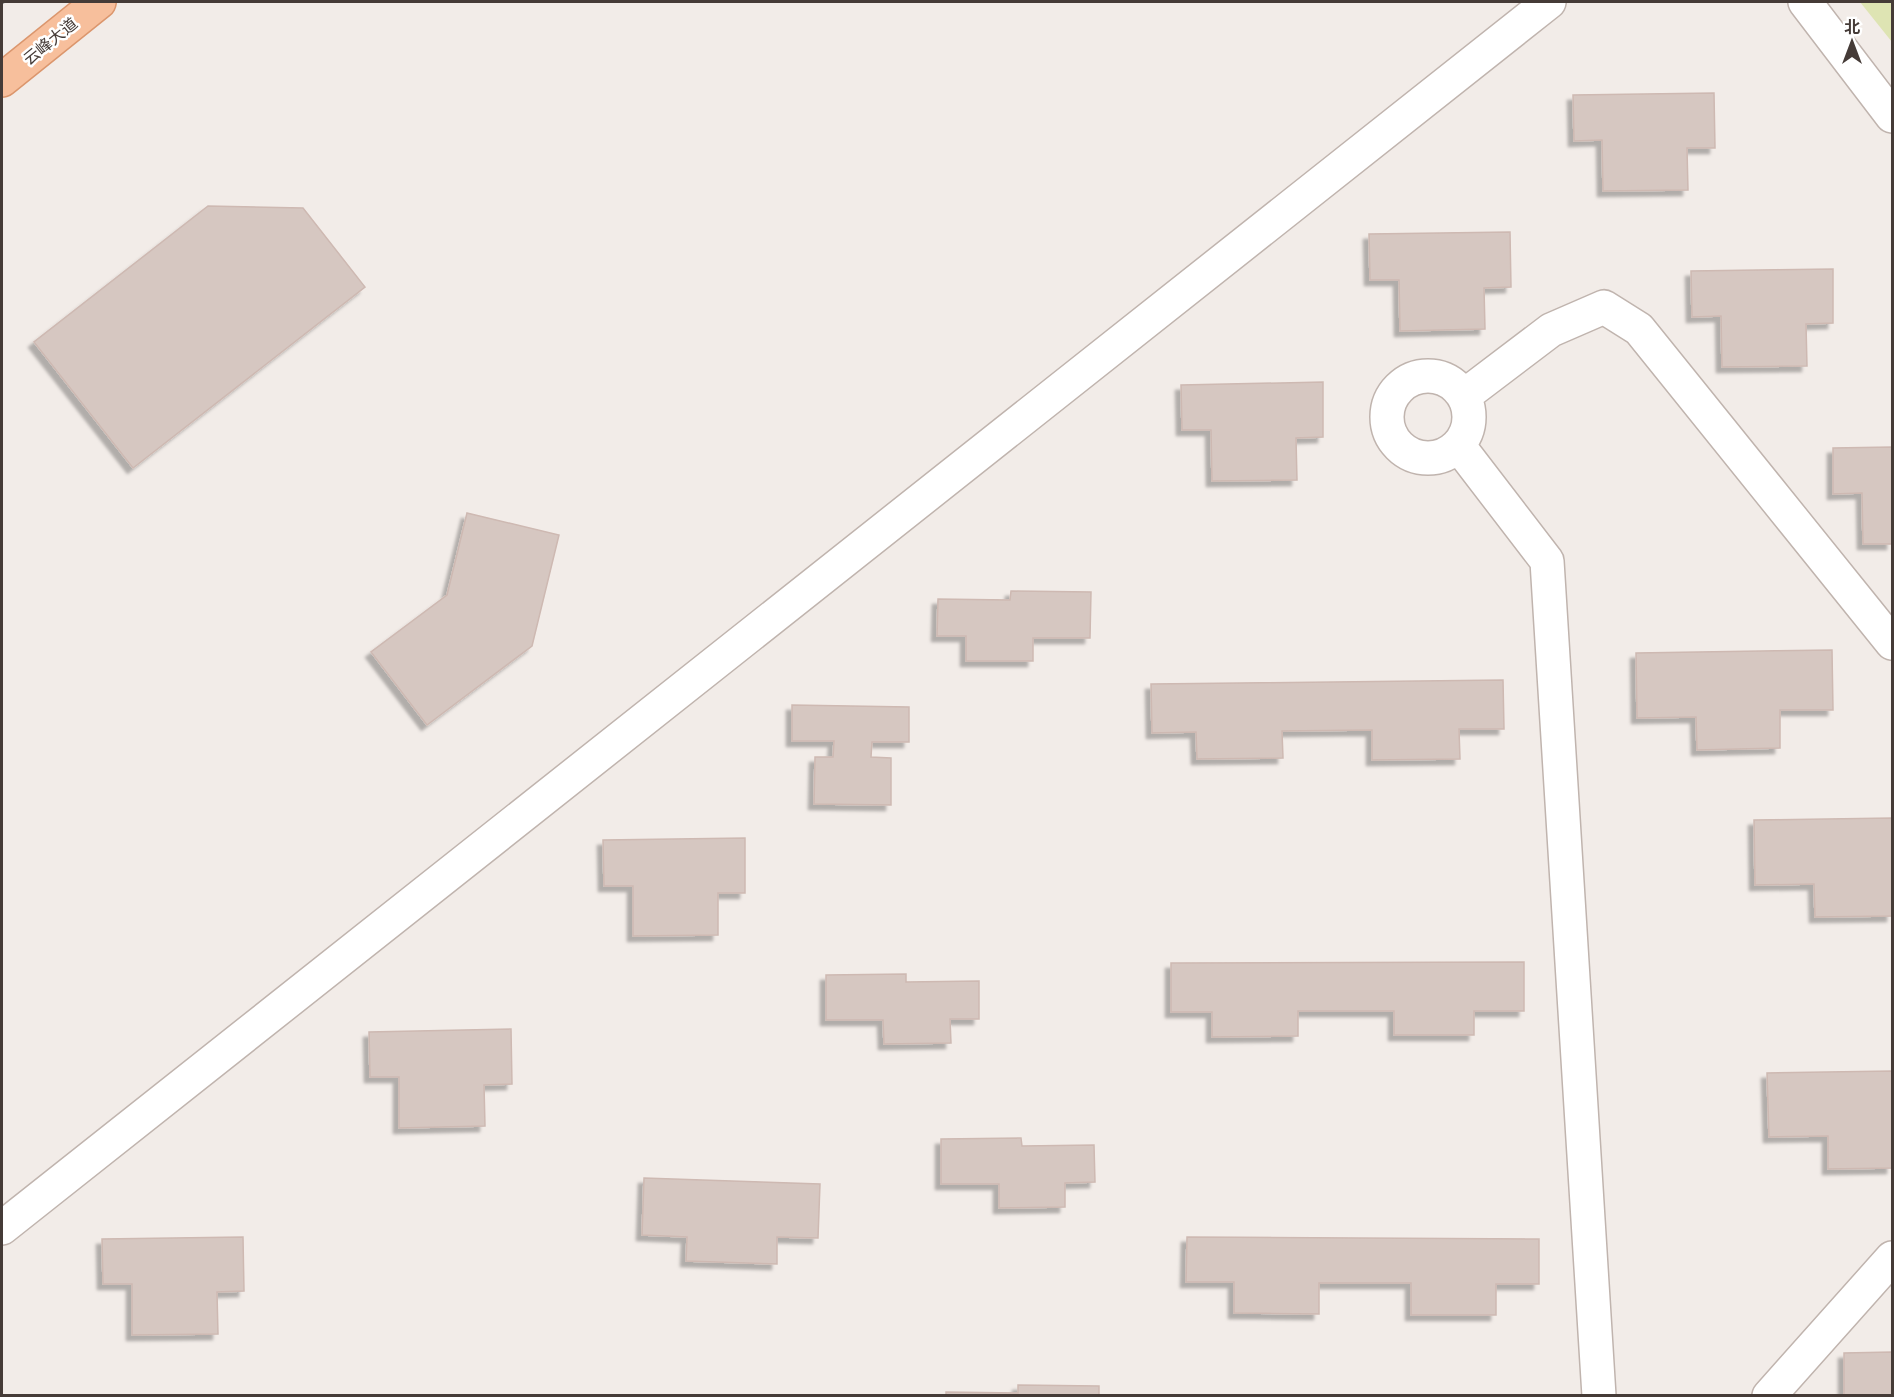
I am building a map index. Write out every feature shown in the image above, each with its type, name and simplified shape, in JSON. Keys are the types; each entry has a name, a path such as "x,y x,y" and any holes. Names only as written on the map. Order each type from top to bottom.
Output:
{"main road":[{"name":"云峰大道","path":"2,80 99,2"}],"street":[{"path":"2,1228 1550,2"},
{"path":"1805,2 1893,116"},
{"path":"1464,396 1551,330 1604,307 1639,329 1893,643"},
{"path":"1424,376 1439,378 1454,385 1464,396 1469,411 1468,427 1458,445 1439,457 1413,455 1402,449 1394,440 1388,427 1387,413 1390,400 1398,389 1409,381 1424,376"},
{"path":"1458,445 1547,561 1599,1395"},
{"path":"1769,1395 1893,1258"}],"green space":[{"path":"1860,2 1892,2 1892,42"}],"building":[{"path":"1714,93 1715,148 1687,148 1688,190 1603,191 1602,140 1574,141 1573,95"},
{"path":"208,206 303,208 365,287 133,468 34,342"},
{"path":"1510,232 1511,287 1484,288 1485,329 1400,331 1399,280 1370,280 1369,234"},
{"path":"1833,269 1833,323 1806,324 1807,366 1722,367 1721,316 1692,317 1691,271"},
{"path":"1323,382 1323,437 1296,438 1297,480 1212,481 1211,430 1182,430 1181,385"},
{"path":"1892,447 1892,544 1863,544 1862,493 1833,494 1833,448"},
{"path":"467,513 559,535 532,646 427,725 371,652 447,595"},
{"path":"1011,591 1091,592 1090,638 1033,638 1033,661 966,661 966,636 937,636 938,599 1010,600"},
{"path":"1832,650 1833,710 1780,710 1780,748 1697,750 1696,717 1637,718 1636,653"},
{"path":"1503,680 1504,729 1459,729 1460,759 1372,760 1372,730 1282,731 1283,758 1197,759 1196,732 1152,733 1151,684"},
{"path":"792,705 909,707 909,742 872,742 871,757 891,758 891,805 814,804 815,757 833,757 834,741 792,741"},
{"path":"1892,818 1892,916 1815,917 1814,884 1755,885 1754,820"},
{"path":"745,838 745,893 718,893 718,935 633,936 633,886 604,886 603,840"},
{"path":"1524,962 1524,1011 1474,1011 1474,1035 1394,1035 1394,1011 1298,1011 1298,1036 1212,1037 1212,1012 1171,1012 1171,963"},
{"path":"906,974 906,982 979,981 979,1019 950,1019 951,1043 884,1044 883,1020 826,1020 826,975"},
{"path":"511,1029 512,1084 484,1085 485,1126 399,1128 399,1077 370,1077 369,1032"},
{"path":"1892,1071 1892,1168 1828,1169 1828,1136 1769,1137 1767,1073"},
{"path":"1021,1138 1022,1146 1094,1145 1095,1182 1065,1183 1065,1207 999,1208 999,1184 941,1184 941,1139"},
{"path":"644,1178 820,1184 818,1238 777,1237 777,1264 686,1261 687,1237 642,1235"},
{"path":"243,1237 244,1291 217,1292 218,1334 132,1335 132,1284 103,1284 102,1239"},
{"path":"1187,1237 1539,1239 1539,1284 1496,1284 1496,1315 1411,1315 1411,1283 1319,1283 1319,1314 1234,1313 1234,1282 1186,1282"},
{"path":"1892,1352 1892,1396 1844,1396 1844,1353"},
{"path":"1018,1385 1099,1386 1099,1396 946,1396 946,1392 1018,1393"}]}
